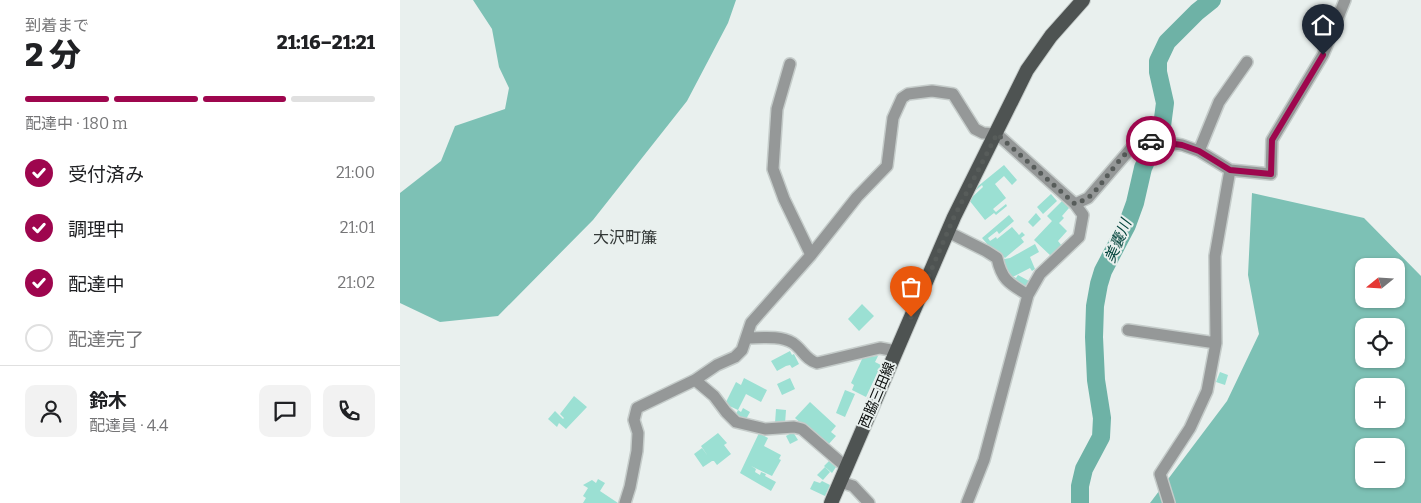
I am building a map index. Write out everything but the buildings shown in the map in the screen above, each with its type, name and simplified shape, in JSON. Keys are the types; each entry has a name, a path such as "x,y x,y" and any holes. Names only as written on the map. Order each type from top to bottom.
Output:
{"main road":[{"name":"西脇三田線","path":"831,503 948,232 1027,70 1051,36 1083,0"}],"street":[{"path":"1075,204 1088,198 1134,146 1146,140 1182,145 1199,151 1230,170 1271,174 1272,140 1323,55 1344,0"},
{"path":"1199,151 1219,102 1247,62"},
{"path":"790,64 777,109 772,169 811,255"},
{"path":"625,503 637,451 638,433 634,420 637,408 695,380 716,365 735,357 742,350 751,323 811,255 857,197 887,166 893,118 902,98 908,94 932,91 953,94 975,128 983,133 997,134 1075,204 1083,214 1079,238 1040,274 1028,295 984,460 967,503"},
{"path":"1169,503 1160,474 1190,428 1207,391 1216,342 1215,256 1230,170"},
{"path":"948,232 997,258 1006,281 1028,295"},
{"path":"1128,330 1216,342"},
{"path":"746,338 778,338 792,343 811,361 817,363 880,348 896,351"},
{"path":"695,380 714,396 736,422 765,430 794,427 802,429 846,468"},
{"path":"840,482 853,486 869,503"}],"green space":[{"path":"473,0 736,0 728,23 687,101 593,220 498,316 440,322 400,303 400,193 441,161 455,126 505,109 509,88 499,67 492,29"},
{"path":"1252,193 1364,218 1403,258 1355,258 1355,308 1405,308 1405,260 1421,276 1421,503 1150,503 1227,401 1259,334 1248,275"}],"waterway":[{"name":"美嚢川","path":"1080,503 1080,486 1084,469 1101,437 1102,418 1096,380 1094,337 1095,306 1099,284 1103,271 1127,225 1135,203 1143,168 1162,126 1165,103 1158,72 1158,61 1167,42 1212,0"}],"way so far":[{"path":"911,317 954,217 997,134 1075,204 1088,198 1134,146 1146,140 1151,141"}],"district":[{"name":"大沢町簾","path":"625,237"}],"route":[{"path":"1151,141 1182,145 1199,151 1230,170 1271,174 1272,140 1293,108 1323,55"}]}
